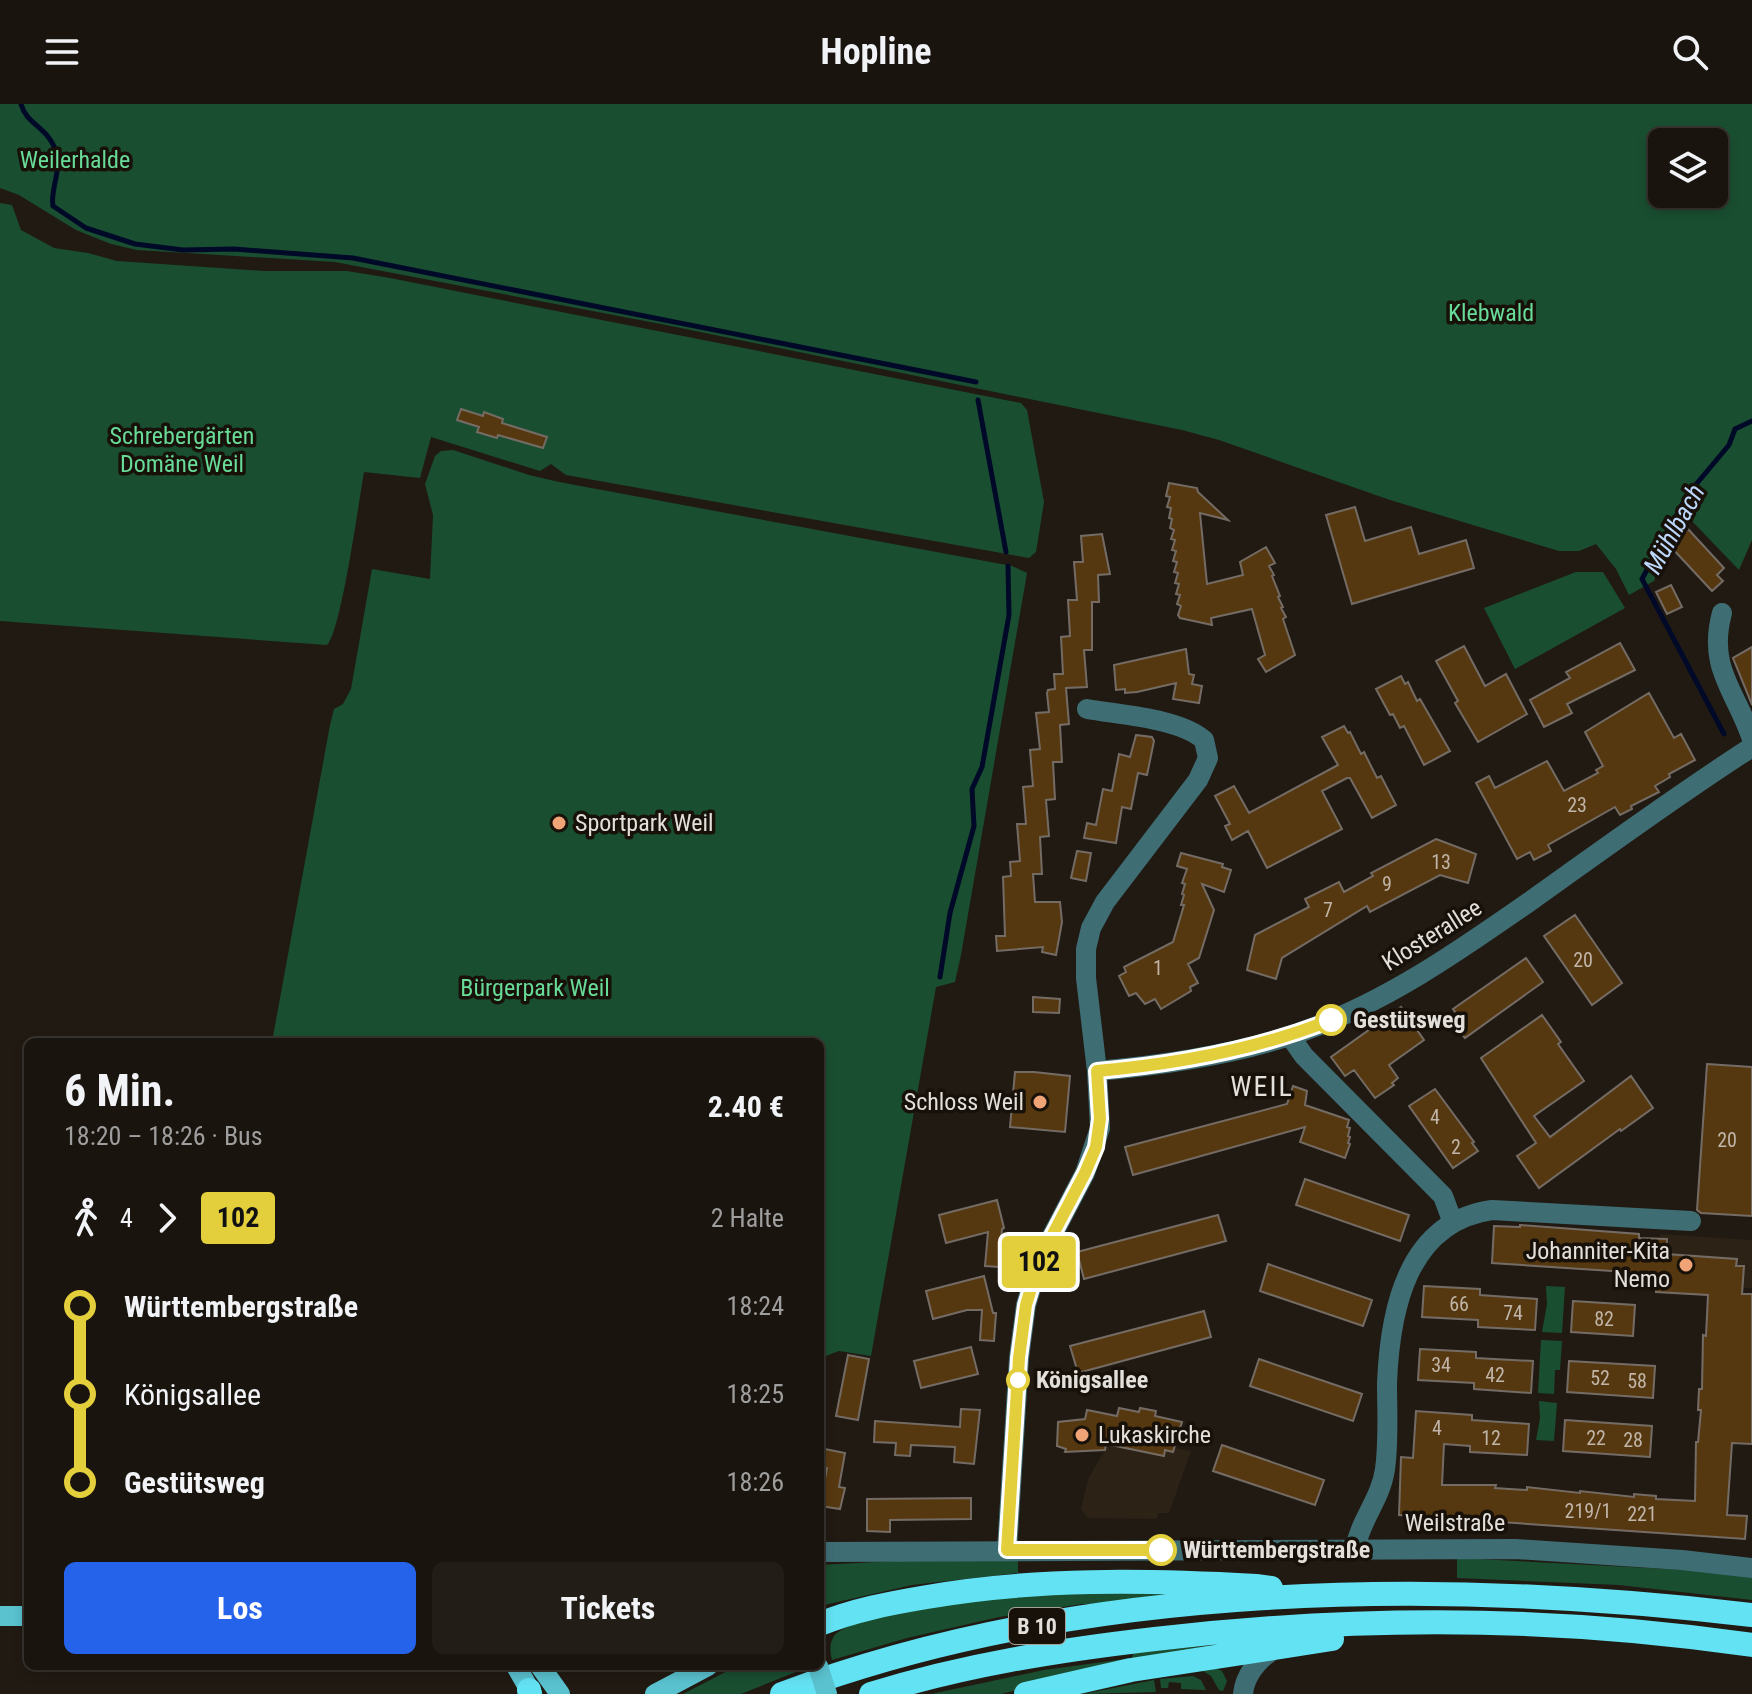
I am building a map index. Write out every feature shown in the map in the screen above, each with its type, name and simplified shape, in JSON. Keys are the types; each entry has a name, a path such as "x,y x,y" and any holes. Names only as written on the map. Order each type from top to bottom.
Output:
{"highway":[{"path":"824,1623 893,1603 1008,1587 1194,1583 1256,1586 1300,1597"},
{"name":"B 10","path":"782,1694 895,1657 1015,1630 1154,1610 1300,1597 1444,1594 1555,1597 1752,1615"},
{"name":"B 10","path":"1026,1694 1117,1673 1328,1640 1367,1624"},
{"name":"B 10","path":"871,1694 991,1664 1098,1646 1264,1628 1367,1624 1545,1626 1637,1632 1752,1645"}],"main road":[{"path":"0,1616 24,1616"},
{"path":"518,1670 530,1693"},
{"path":"543,1670 560,1694"},
{"path":"655,1694 700,1670"},
{"path":"819,1670 827,1694"}],"street":[{"path":"1722,613 1717,639 1719,662 1752,739"},
{"path":"1007,1550 1019,1358 1026,1305 1040,1259 1096,1147 1100,1119 1086,978 1086,949 1091,928 1105,902 1198,780 1208,758 1204,740 1193,732 1154,721 1087,709"},
{"name":"Klosterallee","path":"1097,1071 1213,1055 1290,1036 1361,1007 1452,956 1752,747"},
{"path":"1290,1036 1304,1056 1443,1196 1453,1223"},
{"path":"1355,1549 1358,1532 1377,1499 1384,1477 1389,1355 1397,1306 1405,1281 1420,1252 1432,1238 1453,1223 1484,1211 1691,1221"},
{"name":"Weilstraße","path":"824,1552 1515,1549 1752,1568"},
{"path":"1243,1691 1261,1659 1277,1647"},
{"path":"1210,1658 1230,1668 1243,1691"}],"shaded area":[{"name":"Johanniter-Kita Nemo","path":"1660,1234 1752,1240 1752,1288 1713,1296 1656,1292"},
{"path":"1119,1408 1156,1411 1156,1416 1182,1422 1174,1448 1191,1451 1169,1513 1158,1513 1157,1519 1088,1518 1081,1509 1088,1479 1105,1450 1108,1437 1085,1421 1087,1410 1116,1416"}],"green space":[{"path":"0,104 1752,104 1752,540 1739,570 1689,518 1665,550 1654,581 1629,595 1616,569 1596,544 1579,551 1559,551 1390,500 1182,430 661,324 335,262 137,250 76,230 19,195 0,188"},
{"name":"Schrebergärten Domäne Weil","path":"0,203 12,205 21,230 54,248 117,261 264,271 347,271 1021,403 1027,410 1044,502 1036,552 1029,558 566,475 551,464 540,471 431,437 420,478 364,472 344,592 327,645 0,621"},
{"name":"Bürgerpark Weil","path":"453,450 559,482 1012,566 1027,573 961,955 955,982 936,987 871,1356 839,1351 824,1357 824,1038 273,1038 330,725 334,709 343,704 351,689 372,569 430,579 433,515 425,484 435,456 441,451"},
{"path":"1576,572 1603,572 1625,608 1515,669 1484,608"},
{"path":"1546,1286 1565,1287 1562,1333 1542,1332 1547,1304"},
{"path":"1541,1340 1562,1341 1560,1370 1555,1370 1554,1394 1538,1393"},
{"path":"1539,1401 1557,1403 1554,1441 1536,1440"},
{"path":"1457,1558 1687,1570 1752,1578 1752,1600 1619,1585 1457,1578"},
{"path":"932,1559 1018,1559 1018,1573 912,1585 824,1605 824,1565"},
{"path":"1192,1592 999,1617 907,1638 832,1660 834,1636 846,1628 866,1620 921,1608 1019,1594"},
{"path":"1237,1643 1001,1694 931,1694 1044,1670 1132,1658 1133,1653"},
{"path":"1200,1669 1222,1671 1227,1681 1223,1691 1219,1690 1211,1676"},
{"path":"729,1670 801,1670 741,1694 683,1694"},
{"path":"1193,1676 1201,1680 1206,1690 1181,1689 1181,1683 1169,1682 1168,1688 1161,1688 1160,1679"},
{"path":"1154,1680 1156,1692 1083,1694"}],"building":[{"path":"461,409 483,416 484,412 503,419 502,423 547,437 543,448 477,432 479,427 457,420"},
{"path":"1169,483 1197,488 1228,520 1200,513 1207,584 1243,575 1240,562 1266,547 1275,563 1269,566 1295,655 1266,672 1258,659 1265,655 1252,609 1211,618 1212,625 1180,618 1181,606 1177,604 1180,595 1176,594 1179,584 1175,583 1178,573 1174,572 1177,562 1173,561 1176,551 1172,550 1175,540 1171,539 1174,530 1170,528 1171,508 1167,507 1170,497 1166,496"},
{"path":"1355,507 1365,541 1411,527 1419,554 1466,540 1474,568 1352,604 1326,515"},
{"path":"1688,529 1724,568 1717,575 1723,581 1712,591 1670,546"},
{"path":"1102,534 1110,574 1098,575 1099,602 1092,602 1092,650 1084,650 1087,687 1066,688 1069,724 1060,725 1062,762 1053,762 1055,799 1046,800 1049,836 1040,837 1042,874 1033,874 1035,902 1060,902 1062,922 1056,955 1042,952 1043,947 997,951 996,936 1005,936 1003,877 1011,876 1010,862 1020,861 1017,824 1026,824 1023,787 1033,786 1030,750 1040,749 1036,713 1049,712 1048,690 1055,689 1054,674 1063,674 1061,637 1070,636 1068,600 1077,600 1074,562 1083,562 1081,536"},
{"path":"1671,585 1682,607 1667,614 1656,592"},
{"path":"1620,643 1635,670 1567,704 1572,713 1544,727 1530,700 1570,678 1566,672"},
{"path":"1464,646 1485,686 1506,674 1527,714 1478,742 1455,703 1458,701 1436,661"},
{"path":"1752,647 1752,705 1733,658"},
{"path":"1186,649 1189,674 1194,675 1192,684 1202,686 1199,703 1173,699 1176,683 1137,692 1116,690 1114,665"},
{"path":"1401,676 1405,684 1408,682 1417,701 1420,699 1450,751 1424,765 1404,726 1400,728 1393,714 1390,715 1376,689"},
{"path":"1649,693 1674,738 1681,734 1695,760 1669,774 1670,777 1655,786 1659,792 1631,806 1632,809 1620,815 1615,807 1548,845 1551,851 1534,860 1530,852 1517,859 1476,783 1489,776 1495,788 1547,761 1564,791 1598,773 1596,770 1603,766 1585,732"},
{"path":"1344,726 1361,754 1364,752 1377,778 1381,776 1396,805 1372,818 1350,778 1347,778 1322,791 1342,829 1267,868 1248,831 1232,840 1225,826 1230,824 1215,796 1234,786 1249,813 1338,765 1322,737"},
{"path":"1136,735 1152,737 1154,741 1147,775 1138,773 1131,809 1122,807 1116,843 1084,838 1087,823 1096,825 1103,789 1112,791 1119,754 1130,757"},
{"path":"1436,839 1476,854 1468,883 1440,875 1370,912 1367,906 1282,958 1276,979 1247,970 1255,935 1309,907 1305,899 1339,882 1344,892 1373,876 1371,873"},
{"path":"1077,851 1091,853 1086,881 1071,878"},
{"path":"1181,853 1223,864 1222,867 1231,870 1224,892 1202,884 1214,910 1199,958 1188,964 1198,983 1190,987 1191,991 1161,1009 1155,999 1145,1004 1136,993 1129,996 1119,976 1126,972 1124,967 1173,942 1184,905 1181,905 1185,884 1182,883 1187,869 1177,866"},
{"path":"1575,915 1622,983 1592,1005 1544,936"},
{"path":"1526,958 1543,982 1465,1038 1455,1025 1461,1021 1453,1009"},
{"path":"1033,997 1060,999 1059,1013 1033,1012"},
{"path":"1401,1007 1424,1040 1389,1065 1398,1078 1392,1083 1394,1085 1375,1098 1354,1070 1345,1076 1331,1057"},
{"path":"1542,1015 1584,1081 1534,1116 1550,1137 1631,1076 1653,1108 1539,1188 1517,1156 1536,1143 1481,1058"},
{"path":"1707,1064 1752,1067 1752,1216 1701,1213 1697,1210"},
{"name":"Schloss Weil","path":"1015,1072 1070,1076 1065,1132 1010,1127"},
{"path":"1293,1086 1307,1091 1305,1105 1349,1120 1350,1144 1345,1158 1300,1142 1305,1127 1133,1175 1125,1147 1287,1104"},
{"path":"1435,1089 1478,1151 1453,1168 1409,1106"},
{"path":"1305,1179 1409,1215 1400,1241 1296,1205"},
{"path":"997,1200 1004,1228 999,1267 985,1266 988,1232 946,1243 939,1215"},
{"path":"1218,1215 1226,1241 1084,1279 1077,1252"},
{"path":"1520,1225 1667,1239 1666,1254 1737,1259 1736,1266 1744,1266 1742,1294 1752,1294 1752,1444 1732,1443 1727,1515 1747,1516 1745,1539 1399,1515 1401,1457 1413,1458 1416,1411 1472,1415 1472,1420 1529,1424 1527,1455 1470,1452 1470,1446 1444,1444 1442,1485 1496,1485 1495,1488 1527,1490 1527,1487 1695,1501 1696,1442 1701,1410 1698,1410 1699,1389 1702,1389 1703,1335 1706,1336 1708,1295 1656,1292 1657,1274 1492,1263 1494,1226"},
{"path":"1268,1264 1372,1300 1363,1326 1260,1291"},
{"path":"984,1276 993,1313 996,1313 994,1341 980,1340 982,1310 967,1310 933,1319 926,1291"},
{"path":"1424,1286 1480,1289 1480,1295 1537,1299 1535,1330 1478,1327 1478,1320 1422,1317"},
{"path":"1573,1301 1635,1305 1633,1336 1571,1332"},
{"path":"1204,1311 1211,1337 1078,1373 1070,1346"},
{"path":"971,1347 978,1374 921,1388 914,1361"},
{"path":"1420,1349 1476,1352 1476,1358 1533,1361 1531,1393 1474,1389 1474,1383 1418,1380"},
{"path":"848,1355 869,1359 858,1420 836,1416"},
{"path":"1259,1359 1362,1394 1353,1421 1250,1386"},
{"path":"1569,1361 1655,1366 1653,1398 1567,1392"},
{"path":"1119,1408 1156,1411 1155,1416 1182,1422 1173,1452 1165,1450 1164,1456 1106,1444 1105,1450 1065,1452 1066,1449 1057,1446 1058,1422 1085,1419 1087,1410 1117,1416"},
{"path":"961,1409 980,1410 974,1464 954,1462 955,1447 911,1445 910,1456 895,1455 896,1443 874,1442 875,1421 960,1427"},
{"path":"1565,1420 1652,1426 1650,1457 1563,1451"},
{"path":"1222,1445 1324,1480 1315,1505 1213,1471"},
{"path":"824,1449 845,1453 839,1487 845,1488 840,1509 824,1507 827,1468 824,1468"},
{"path":"971,1498 971,1519 890,1520 890,1532 867,1531 867,1499"}],"waterway":[{"path":"21,104 28,117 49,138 57,155 53,206 86,228 135,244 183,250 234,249 353,258 976,382"},
{"path":"978,400 1006,552"},
{"name":"Mühlbach","path":"1724,734 1642,579 1688,494 1729,445 1735,429 1752,421"},
{"path":"940,977 950,913 974,826 972,789 982,767 1009,615 1008,566"}],"bus line":[{"name":"102","path":"1161,1550 1007,1550 1019,1358 1026,1305 1040,1259 1096,1147 1100,1119 1097,1071 1213,1055 1290,1036 1331,1020"}],"place":[{"name":"Sportpark Weil","path":"559,823"},
{"name":"Gestütsweg","path":"1331,1020"},
{"name":"Schloss Weil","path":"1040,1102"},
{"name":"Johanniter-Kita Nemo","path":"1686,1265"},
{"name":"Königsallee","path":"1018,1380"},
{"name":"Lukaskirche","path":"1082,1435"},
{"name":"Württembergstraße","path":"1161,1550"}],"district":[{"name":"WEIL","path":"1262,1086"}],"park label":[{"name":"Weilerhalde","path":"75,160"},
{"name":"Klebwald","path":"1491,313"}]}
